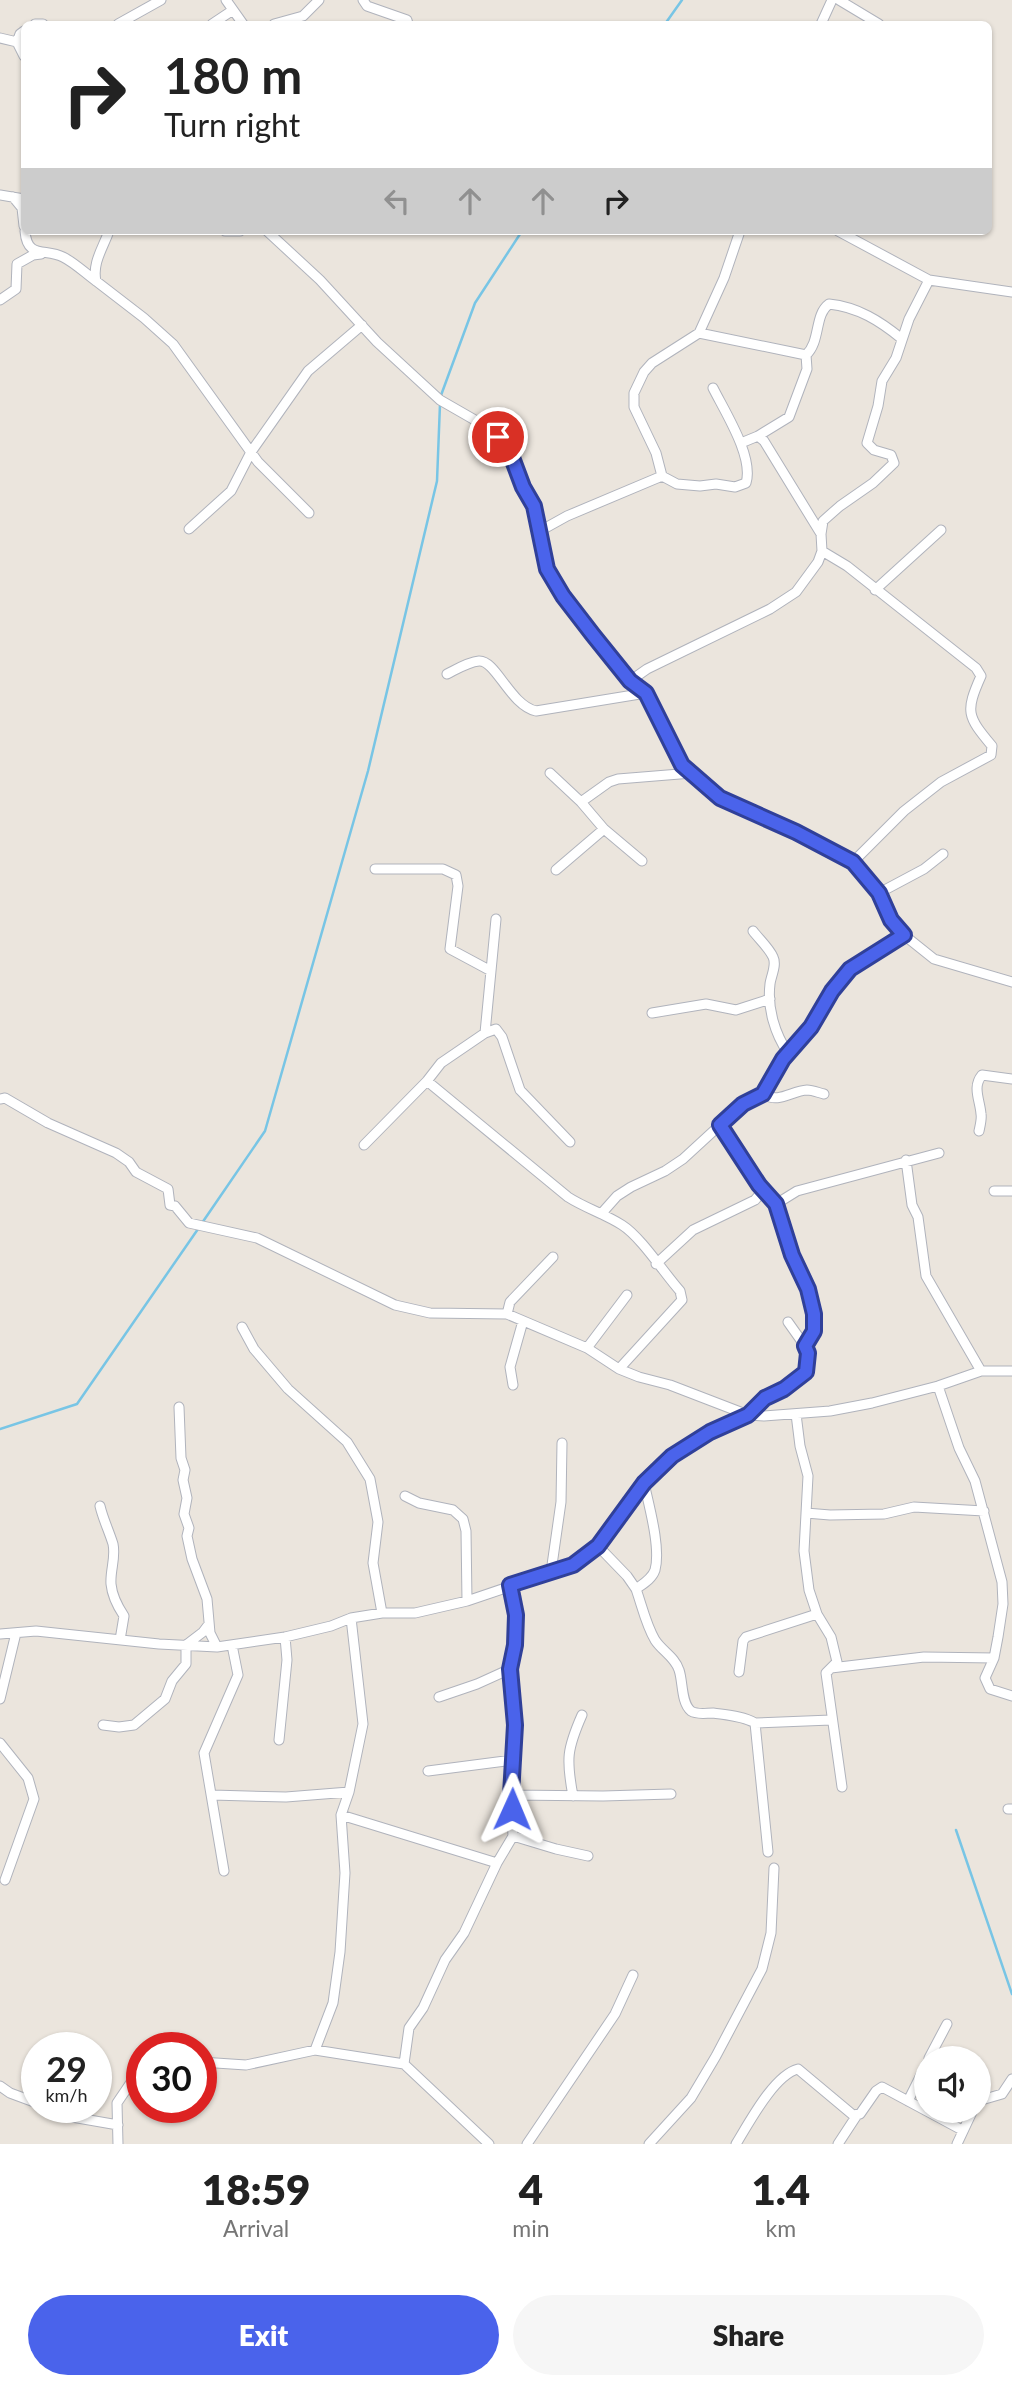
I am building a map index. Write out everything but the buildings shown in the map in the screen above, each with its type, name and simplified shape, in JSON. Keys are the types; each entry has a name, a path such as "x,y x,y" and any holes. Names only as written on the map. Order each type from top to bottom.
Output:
{"street":[{"path":"123,21 161,0"},
{"path":"226,0 241,21"},
{"path":"285,21 303,16 319,0"},
{"path":"363,0 367,6 407,21"},
{"path":"822,21 832,0"},
{"path":"839,0 874,21"},
{"path":"216,21 233,10"},
{"path":"17,42 21,33"},
{"path":"0,38 17,42 21,49"},
{"path":"0,195 21,198"},
{"path":"12,197 21,207"},
{"path":"25,235 26,241 33,250 43,254"},
{"path":"96,281 94,273 97,259 107,235"},
{"path":"271,235 320,280 377,342 440,400 488,427 508,447 523,487 534,506 547,569 563,596 630,681 646,693 682,765 720,798 796,832 853,862 879,893 891,920 904,935 934,959 1012,982"},
{"path":"662,477 656,453 634,407 634,393 644,372 652,363 699,333 724,278 739,235"},
{"path":"845,235 929,280 1012,292"},
{"path":"0,300 16,289 17,264 33,255 52,252 66,258 144,317 173,344 258,463 309,513"},
{"path":"630,681 655,665 770,609 796,592 818,562 822,551 823,521 873,483 894,463 891,455 874,450 867,443 882,381 896,358 909,318 929,280"},
{"path":"806,355 812,350 823,308 829,304 842,305 876,318 902,339"},
{"path":"189,529 231,491 251,452 308,370 362,325"},
{"path":"699,333 806,355"},
{"path":"741,443 789,418 807,369 806,355"},
{"path":"540,531 567,516 662,477 677,484 700,486 735,486 746,483 748,476 741,443 713,388"},
{"path":"758,436 782,468 821,534"},
{"path":"875,590 941,530"},
{"path":"822,551 847,566 976,668 981,676 969,709 972,723 992,746 991,755 941,782 904,811 853,862"},
{"path":"447,674 483,661 490,665 518,702 527,709 536,711 646,693"},
{"path":"550,773 581,802 604,829 642,861"},
{"path":"581,802 609,782 618,779 692,774"},
{"path":"556,870 604,829"},
{"path":"879,893 924,869 943,854"},
{"path":"376,869 443,869 456,875 458,886 450,949 491,971"},
{"path":"485,1033 496,919"},
{"path":"753,931 775,962 770,999 779,1040 788,1054"},
{"path":"601,1214 617,1196 683,1159 743,1104 763,1094 788,1054 811,1027 832,991 850,969 904,935"},
{"path":"652,1013 706,1004 736,1010 770,999"},
{"path":"364,1145 428,1081 441,1063 485,1033 496,1029 502,1037 520,1090 570,1142"},
{"path":"979,1131 981,1114 976,1085 979,1078 982,1075 1012,1079"},
{"path":"428,1081 568,1197 622,1224 680,1291 682,1300 619,1369"},
{"path":"763,1094 777,1099 810,1090 824,1094"},
{"path":"0,1099 5,1098 48,1123 117,1153 129,1162 136,1172 168,1189 170,1205 175,1206 189,1223 257,1238 395,1305 430,1312 507,1314 587,1348 619,1369 748,1415 796,1414 872,1403 938,1386 981,1371 1012,1371"},
{"path":"720,1125 759,1185 776,1204 792,1255 808,1289 814,1314 814,1331 805,1346"},
{"path":"776,1204 797,1191 939,1153"},
{"path":"906,1160 912,1205 918,1217 926,1276 981,1371"},
{"path":"656,1264 693,1230 755,1199 760,1194 759,1185"},
{"path":"994,1191 1012,1191"},
{"path":"507,1314 510,1302 552,1257"},
{"path":"587,1348 627,1295"},
{"path":"513,1385 510,1367 523,1321"},
{"path":"0,1634 36,1631 217,1647 285,1637 331,1626 351,1618 382,1613 415,1613 467,1601 573,1565 598,1546 644,1483 660,1466 710,1432 748,1415 765,1398 784,1389 806,1372 808,1353 788,1322"},
{"path":"242,1327 254,1349 288,1389 347,1442 370,1479 378,1522 373,1563 382,1613"},
{"path":"938,1386 959,1448 975,1481 1007,1605 994,1658 985,1678 986,1684 990,1689 1012,1696"},
{"path":"179,1406 181,1458 187,1498 184,1514 189,1528 187,1536 192,1559 208,1599 210,1633 217,1647"},
{"path":"796,1414 800,1447 808,1476 804,1550 809,1590 817,1614 831,1637 837,1662"},
{"path":"551,1572 561,1502 562,1443"},
{"path":"636,1589 655,1571 654,1537 644,1483"},
{"path":"405,1496 419,1503 453,1510 463,1519 466,1531 467,1601"},
{"path":"100,1506 103,1523 113,1544 111,1584 117,1605 124,1616 120,1640"},
{"path":"806,1513 884,1514 914,1507 984,1511"},
{"path":"598,1546 636,1589 648,1628 657,1644 669,1654 678,1667 686,1704 694,1713 748,1719 755,1723 831,1720"},
{"path":"404,2064 409,2028 423,2008 445,1960 464,1933 497,1863 513,1836 511,1795 515,1725 510,1669 515,1645 516,1615 510,1585"},
{"path":"739,1672 743,1641 746,1637 817,1614"},
{"path":"315,2050 333,2003 340,1952 345,1873 341,1815 349,1792 363,1724 351,1618"},
{"path":"186,1645 209,1624"},
{"path":"0,1699 16,1633"},
{"path":"279,1740 287,1660 285,1637"},
{"path":"103,1725 134,1725 165,1699 172,1681 186,1664 186,1645"},
{"path":"224,1871 204,1753 238,1675 232,1645"},
{"path":"837,1662 831,1668 924,1657 994,1658"},
{"path":"837,1662 826,1674 842,1787"},
{"path":"439,1696 477,1684 510,1669"},
{"path":"573,1796 567,1765 570,1743 582,1715"},
{"path":"755,1723 768,1852"},
{"path":"0,1742 28,1778 34,1799 5,1880"},
{"path":"428,1771 513,1760"},
{"path":"212,1795 286,1797 349,1792"},
{"path":"511,1795 671,1794"},
{"path":"341,1815 497,1863"},
{"path":"513,1836 588,1856"},
{"path":"649,2144 691,2098 762,1969 771,1933 774,1868"},
{"path":"527,2144 615,2014 633,1975"},
{"path":"935,2046 947,2024"},
{"path":"217,2063 246,2065 315,2050 404,2064 489,2144"},
{"path":"736,2144 775,2085 793,2070 798,2069 853,2115 857,2115"},
{"path":"991,2097 1002,2094 1012,2079"},
{"path":"0,2086 21,2097"},
{"path":"838,2144 857,2115 882,2087 962,2130"},
{"path":"908,2101 914,2089"},
{"path":"118,2144 117,2104 126,2090"},
{"path":"106,2123 118,2125"},
{"path":"957,2144 966,2123"}],"waterway":[{"path":"667,21 682,0"},
{"path":"440,398 475,303 519,235"},
{"path":"202,1223 265,1131 368,771 437,481 440,404"},
{"path":"0,1429 77,1404 198,1229"},
{"path":"956,1830 1012,1994"}],"route":[{"path":"498,437 508,447 523,487 534,506 547,569 563,596 593,635 630,681 646,693 682,765 720,798 796,832 853,862 879,893 891,920 904,935 850,969 832,991 811,1027 783,1059 763,1094 743,1104 720,1125 759,1185 776,1204 792,1255 808,1289 816,1321 814,1331 805,1346 808,1353 806,1372 784,1389 765,1398 748,1415 710,1432 672,1456 644,1483 598,1546 573,1565 510,1585 516,1615 515,1645 510,1669 515,1725 512,1809"}]}
